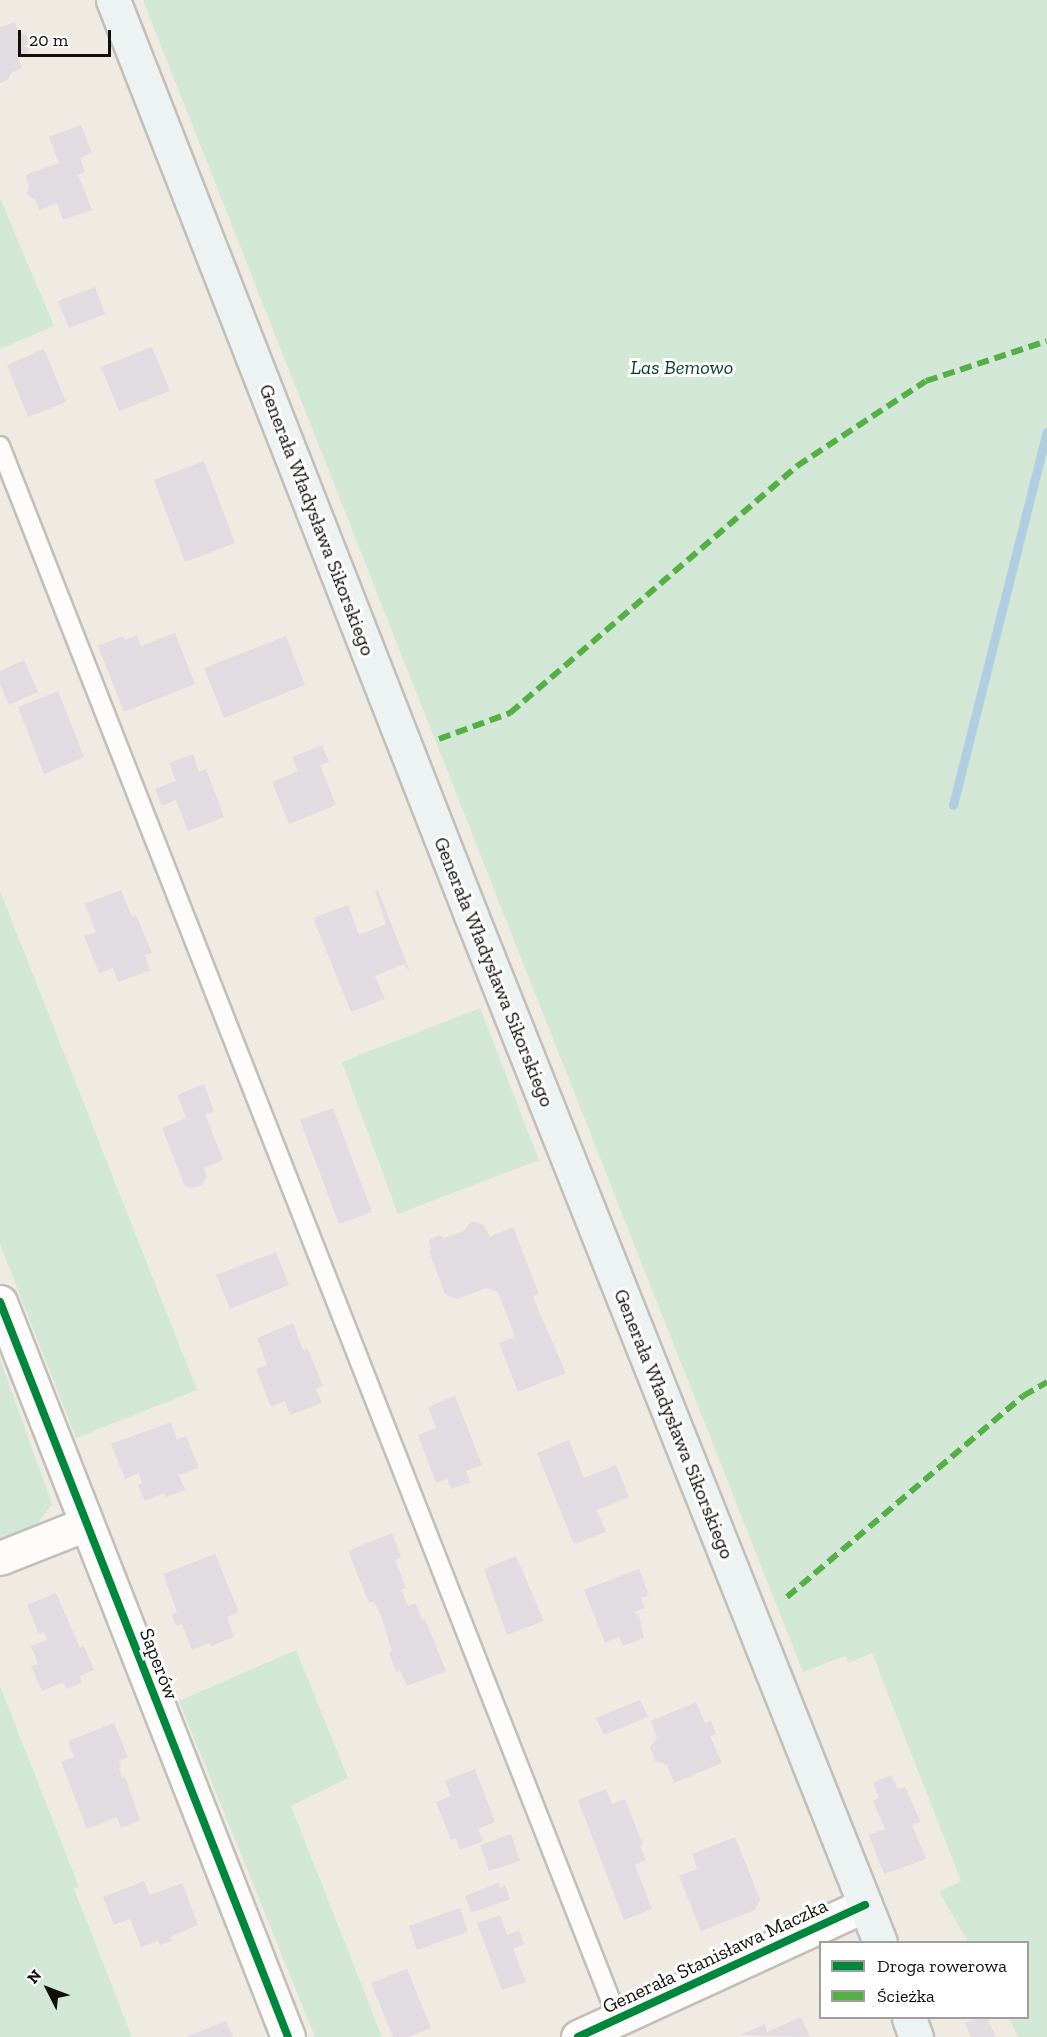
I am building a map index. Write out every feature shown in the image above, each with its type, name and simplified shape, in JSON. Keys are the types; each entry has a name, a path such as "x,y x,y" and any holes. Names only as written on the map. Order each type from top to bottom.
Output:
{"main road":[{"name":"Generała Władysława Sikorskiego","path":"114,0 475,926 880,1941"},
{"path":"909,2019 916,2037"}],"street":[{"name":"Saperów","path":"0,1302 288,2037"},
{"path":"0,1558 86,1524"},
{"name":"Generała Stanisława Maczka","path":"578,2037 865,1905"}],"lane":[{"path":"0,446 618,2019"}],"green space":[{"name":"Las Bemowo","path":"143,0 1047,0 1047,2037 1018,2037 1009,2019 1029,2019 1029,1941 967,1941 941,1895 940,1891 961,1881 872,1653 849,1663 845,1656 803,1672"},
{"path":"0,198 54,326 0,349"},
{"path":"0,891 197,1390 76,1438 0,1244"},
{"path":"480,1008 539,1160 398,1214 342,1062"},
{"path":"0,1359 52,1504 35,1527 0,1541"},
{"path":"296,1650 348,1778 291,1806 382,2037 315,2037 179,1701"},
{"path":"0,1686 79,1887 74,1889 132,2037 0,2037"}],"building":[{"path":"15,22 19,33 26,35 31,47 27,53 18,56 22,68 11,73 8,80 0,83 0,27"},
{"path":"81,125 92,153 80,158 85,172 78,175 92,210 63,220 57,203 39,210 35,200 27,194 29,186 25,175 59,163 49,137"},
{"path":"95,287 105,314 69,328 58,301"},
{"path":"152,347 170,391 119,411 101,367"},
{"path":"44,349 66,402 28,417 7,365"},
{"path":"204,461 235,543 185,562 154,480"},
{"path":"175,633 195,684 124,712 98,646 123,636 125,640 137,635 141,646"},
{"path":"286,636 305,685 224,718 204,668"},
{"path":"24,660 38,692 9,705 0,684 0,671"},
{"path":"58,691 84,757 44,774 18,707"},
{"path":"322,745 329,762 320,765 336,805 289,824 272,782 298,771 292,757"},
{"path":"193,754 199,772 206,769 224,817 188,831 176,800 162,806 155,789 176,781 169,763"},
{"path":"121,890 132,917 136,915 152,953 145,955 150,970 118,982 113,968 99,973 84,936 96,932 85,904"},
{"path":"378,890 411,974 404,964 375,976 385,999 351,1012 313,918 348,905 359,935 386,924 375,891"},
{"path":"204,1084 214,1111 205,1114 223,1160 204,1168 207,1177 202,1185 193,1188 185,1186 162,1128 186,1118 177,1095"},
{"path":"333,1108 372,1212 339,1224 300,1120"},
{"path":"471,1221 484,1225 490,1237 513,1227 539,1294 533,1296 535,1302 566,1373 518,1392 499,1343 515,1337 498,1292 486,1288 457,1299 445,1294 429,1251 431,1250 429,1240 440,1235 444,1238 464,1231"},
{"path":"276,1252 289,1285 230,1309 216,1275"},
{"path":"293,1323 303,1350 308,1349 323,1386 316,1389 322,1403 290,1415 285,1401 271,1407 256,1369 267,1365 257,1338"},
{"path":"455,1396 482,1465 466,1471 470,1482 451,1489 447,1479 436,1483 418,1435 436,1428 428,1407"},
{"path":"171,1422 177,1440 186,1436 199,1468 179,1475 185,1490 166,1497 164,1493 145,1501 138,1485 142,1483 139,1473 125,1479 111,1444"},
{"path":"569,1440 584,1478 616,1465 629,1497 597,1510 606,1532 574,1544 537,1453"},
{"path":"392,1533 401,1558 395,1560 406,1588 401,1589 408,1606 415,1603 423,1621 425,1619 446,1671 407,1686 400,1670 396,1672 389,1653 392,1651 381,1616 374,1601 369,1603 348,1551"},
{"path":"215,1554 239,1612 227,1617 234,1637 192,1650 182,1624 176,1626 172,1615 177,1612 163,1574"},
{"path":"516,1556 544,1621 507,1635 484,1569"},
{"path":"639,1569 649,1595 641,1598 645,1608 634,1612 639,1616 644,1638 623,1646 619,1637 605,1643 584,1590"},
{"path":"56,1593 80,1648 84,1646 94,1670 80,1676 82,1683 66,1689 63,1682 42,1691 31,1666 38,1664 31,1646 47,1640 44,1632 39,1634 27,1605"},
{"path":"640,1700 648,1717 604,1735 596,1718"},
{"path":"696,1702 705,1723 711,1721 716,1734 710,1736 722,1763 674,1783 667,1765 655,1761 650,1747 657,1738 651,1721"},
{"path":"114,1723 128,1757 119,1761 121,1767 119,1768 122,1778 125,1777 140,1820 121,1828 117,1817 87,1829 61,1762 74,1757 68,1741"},
{"path":"475,1769 495,1822 478,1829 483,1841 460,1850 456,1838 451,1840 436,1802 451,1796 445,1781"},
{"path":"891,1775 898,1790 905,1787 921,1822 912,1825 926,1859 884,1874 869,1835 885,1829 873,1801 879,1798 873,1783"},
{"path":"606,1789 612,1804 625,1799 643,1845 640,1846 646,1860 635,1865 652,1909 624,1920 578,1800"},
{"path":"511,1834 520,1861 489,1871 480,1845"},
{"path":"735,1837 760,1899 755,1910 701,1931 679,1876 697,1869 692,1854"},
{"path":"144,1881 150,1895 182,1883 198,1925 170,1937 172,1941 160,1945 158,1941 141,1947 130,1919 114,1925 103,1897"},
{"path":"498,1883 500,1888 505,1885 510,1899 471,1913 465,1896"},
{"path":"460,1908 468,1932 417,1950 409,1926"},
{"path":"500,1915 507,1935 519,1930 524,1944 513,1949 526,1982 502,1990 477,1923"},
{"path":"407,1969 431,2028 408,2037 393,2037 371,1983"},
{"path":"801,2017 810,2037 740,2035 765,2024 767,2032"},
{"path":"975,2019 991,2019 988,2020 996,2037 971,2037 965,2023"},
{"path":"226,2021 233,2037 186,2037"}],"waterway":[{"path":"953,805 1047,432"}],"marked path":[{"path":"439,739 510,713 797,466 926,381 1047,341"},
{"path":"787,1597 1023,1396 1047,1382"}],"cycle path":[{"path":"0,1302 288,2037"},
{"path":"578,2037 865,1905"}]}
